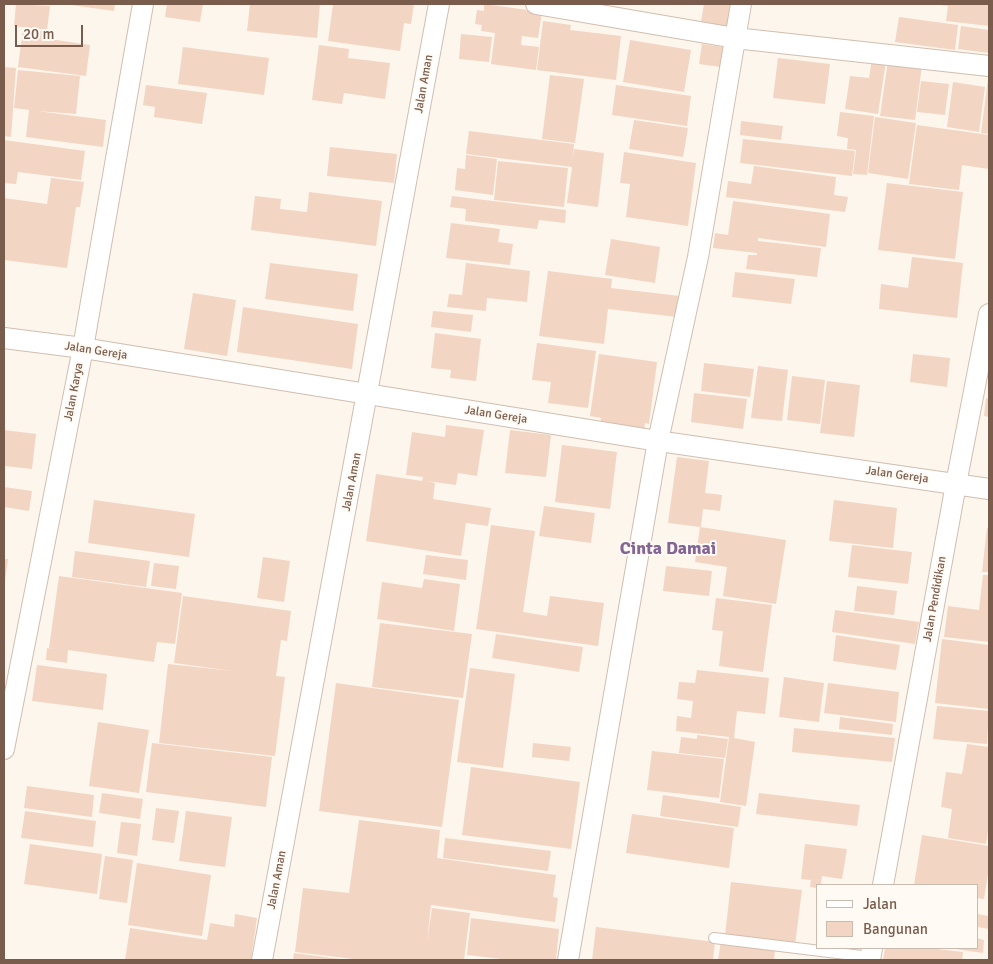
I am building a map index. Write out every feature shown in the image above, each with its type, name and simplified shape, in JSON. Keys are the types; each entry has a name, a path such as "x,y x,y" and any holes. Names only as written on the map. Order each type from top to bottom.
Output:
{"street":[{"name":"Jalan Karya","path":"4,749 82,348 143,4"},
{"name":"Jalan Aman","path":"262,960 439,4"},
{"path":"536,4 735,38 989,66"},
{"path":"568,960 658,441 698,257 741,4"},
{"name":"Jalan Pendidikan","path":"883,884 989,314"},
{"name":"Jalan Gereja","path":"4,338 82,348 658,441 989,489"}],"lane":[{"path":"714,938 871,955"}],"building":[{"path":"16,4 50,6 47,30 14,26"},
{"path":"63,4 115,4 114,11"},
{"path":"167,4 203,4 200,22 165,17"},
{"path":"250,4 320,4 317,38 247,31"},
{"path":"333,4 414,4 411,24 404,23 400,51 328,41"},
{"path":"484,4 542,12 538,38 522,36 521,45 539,47 536,70 491,64 495,33 481,31 482,25 475,24 477,10 484,11"},
{"path":"704,4 735,4 731,27 701,22"},
{"path":"940,4 989,4 989,26 946,21 948,6"},
{"path":"899,17 958,25 955,50 895,42"},
{"path":"543,21 571,25 570,30 621,36 616,80 537,70"},
{"path":"961,26 989,30 989,53 958,49"},
{"path":"23,29 51,32 50,39 90,45 86,76 18,67"},
{"path":"461,34 492,37 489,62 459,59"},
{"path":"630,40 691,50 684,92 623,82"},
{"path":"702,44 730,48 727,68 699,64"},
{"path":"319,45 349,49 348,58 390,63 385,99 344,93 342,104 312,100"},
{"path":"183,47 269,58 264,95 178,84"},
{"path":"778,58 830,64 825,104 773,98"},
{"path":"872,59 886,61 878,114 845,109 850,76 869,78"},
{"path":"888,61 922,65 915,120 880,116"},
{"path":"4,67 16,68 11,137 4,136"},
{"path":"18,70 80,76 76,114 37,111 106,120 103,147 26,137 29,110 14,108"},
{"path":"550,75 584,79 575,143 542,139"},
{"path":"989,79 989,134 981,133"},
{"path":"921,81 949,84 945,115 917,112"},
{"path":"953,82 985,87 979,132 947,127"},
{"path":"146,85 207,93 202,124 154,117 155,107 143,105"},
{"path":"616,85 691,96 687,126 612,115"},
{"path":"840,112 874,116 867,175 853,174 856,150 847,149 848,138 837,136"},
{"path":"875,117 916,123 908,179 868,173"},
{"path":"634,120 688,128 683,157 629,149"},
{"path":"741,121 783,126 781,140 740,135"},
{"path":"917,125 989,135 989,169 962,165 959,190 909,184"},
{"path":"469,131 574,144 572,161 574,149 604,153 598,207 567,203 572,167 466,154"},
{"path":"743,139 855,151 852,176 740,163"},
{"path":"4,140 85,151 81,180 18,172 16,184 4,183"},
{"path":"330,147 397,154 394,183 327,176"},
{"path":"624,152 696,163 688,226 626,217 630,184 620,183"},
{"path":"466,155 497,159 493,195 455,190 457,168 465,169"},
{"path":"498,161 568,168 564,207 494,200"},
{"path":"754,166 836,177 834,195 848,197 845,212 726,197 728,181 751,184"},
{"path":"51,178 84,182 80,207 76,207 67,268 4,260 4,198 47,204"},
{"path":"887,183 963,192 955,259 878,250"},
{"path":"309,192 382,201 376,246 251,230 255,196 281,199 280,209 307,212"},
{"path":"452,196 566,210 565,223 539,220 537,229 465,221 466,209 450,207"},
{"path":"733,201 830,214 826,247 758,238 758,241 821,248 817,277 746,269 748,255 757,255 757,253 713,248 715,233 728,235"},
{"path":"451,223 500,229 498,242 513,244 510,265 446,258"},
{"path":"611,239 660,247 655,283 605,275"},
{"path":"912,257 963,263 957,318 879,309 881,284 908,288"},
{"path":"270,263 358,274 353,311 265,299"},
{"path":"466,263 530,271 527,302 487,298 486,311 447,307 449,294 462,295"},
{"path":"548,271 612,279 611,288 680,296 677,317 608,309 604,344 539,336"},
{"path":"735,272 795,279 791,304 732,297"},
{"path":"193,293 236,300 227,356 184,349"},
{"path":"243,307 358,324 352,369 237,352"},
{"path":"433,311 473,315 471,332 431,327"},
{"path":"435,333 481,339 476,381 450,378 451,370 431,368"},
{"path":"537,343 596,351 588,408 548,403 551,382 532,380"},
{"path":"599,354 657,362 649,424 645,423 644,433 600,427 601,418 590,416"},
{"path":"913,354 950,358 947,387 910,382"},
{"path":"704,363 754,369 750,397 701,391"},
{"path":"758,366 788,370 782,421 751,418"},
{"path":"792,376 825,380 820,424 787,420"},
{"path":"827,381 860,385 854,437 820,433"},
{"path":"694,393 747,399 743,429 691,422"},
{"path":"986,398 989,399 989,417 984,416"},
{"path":"446,425 484,430 477,476 458,473 456,485 426,481 435,483 433,499 491,508 488,526 466,523 461,556 366,541 376,474 422,481 423,477 406,475 412,432 445,437"},
{"path":"4,430 36,434 32,469 4,466"},
{"path":"510,430 551,435 546,477 505,473"},
{"path":"562,445 617,452 610,509 555,502"},
{"path":"677,457 709,461 705,493 722,495 720,511 703,509 701,527 668,523"},
{"path":"4,487 32,491 29,511 4,507"},
{"path":"94,500 195,514 189,557 88,543"},
{"path":"834,500 897,508 893,548 829,541"},
{"path":"544,506 595,513 591,543 539,536"},
{"path":"491,525 535,531 523,612 547,616 550,596 604,603 598,646 476,629"},
{"path":"700,527 786,540 776,604 723,596 727,567 695,562"},
{"path":"987,528 989,529 989,572 982,572"},
{"path":"852,545 912,552 908,584 848,577"},
{"path":"75,551 150,561 146,587 72,577"},
{"path":"426,555 468,560 466,580 423,574"},
{"path":"263,557 290,561 284,602 257,598"},
{"path":"4,559 8,559 5,581 4,581"},
{"path":"154,563 179,566 176,589 151,586"},
{"path":"666,566 712,571 709,596 663,591"},
{"path":"983,575 989,575 989,642 944,637 948,606 979,610"},
{"path":"59,576 182,593 175,644 157,642 154,662 68,650 67,663 46,660 47,648 56,649 49,648"},
{"path":"424,579 460,584 454,631 377,619 382,582 422,588"},
{"path":"857,586 897,591 894,615 854,611"},
{"path":"183,596 291,611 287,641 281,640 276,676 285,677 275,756 159,743 168,664 233,671 174,663"},
{"path":"716,598 772,605 763,672 719,666 723,631 712,630"},
{"path":"835,610 919,622 915,644 832,632"},
{"path":"380,623 472,634 463,698 372,687"},
{"path":"496,634 583,647 579,672 492,658"},
{"path":"836,635 900,645 896,670 833,661"},
{"path":"942,639 989,645 989,709 935,703"},
{"path":"37,665 107,674 103,710 32,701"},
{"path":"470,668 515,674 503,768 457,762"},
{"path":"697,670 769,678 765,714 737,711 734,738 755,742 746,806 720,802 729,737 676,731 677,716 691,718 693,701 677,699 679,682 695,683"},
{"path":"784,677 824,683 819,722 779,717"},
{"path":"336,683 459,700 442,827 319,811"},
{"path":"828,683 899,692 896,722 824,713"},
{"path":"937,706 989,711 987,744 933,739"},
{"path":"840,717 893,724 892,735 839,729"},
{"path":"98,722 149,730 139,793 89,786"},
{"path":"794,728 895,738 892,762 792,752"},
{"path":"697,735 728,739 725,758 679,753 681,737 697,739"},
{"path":"152,743 272,757 266,807 146,792"},
{"path":"533,743 571,747 569,761 532,757"},
{"path":"967,744 989,747 989,824 986,844 948,838 952,809 941,807 946,772 962,774"},
{"path":"652,751 724,759 719,798 647,790"},
{"path":"471,767 580,782 571,849 462,835"},
{"path":"27,786 94,795 92,817 24,808"},
{"path":"102,793 143,799 140,819 99,813"},
{"path":"759,793 860,805 857,826 756,814"},
{"path":"663,795 741,807 738,827 660,816"},
{"path":"156,808 179,811 174,843 152,840"},
{"path":"25,811 96,821 93,847 21,838"},
{"path":"186,811 232,817 225,867 179,861"},
{"path":"632,814 734,828 729,868 626,853"},
{"path":"359,820 440,830 437,858 556,875 553,897 558,898 555,922 431,905 427,942 432,908 470,913 464,960 362,960 295,952 303,888 349,893"},
{"path":"121,822 141,824 137,856 117,853"},
{"path":"922,835 989,846 989,867 984,899 978,898 978,884 914,884"},
{"path":"445,838 551,851 548,871 443,858"},
{"path":"30,844 102,854 97,894 24,884"},
{"path":"805,844 847,849 842,879 822,876 821,884 816,884 816,888 810,887 811,880 801,879"},
{"path":"105,856 133,860 127,903 99,899"},
{"path":"137,863 211,875 202,936 128,925"},
{"path":"731,882 802,890 795,945 725,936"},
{"path":"235,914 257,918 251,960 125,960 130,928 207,940 210,923 234,927"},
{"path":"978,914 989,916 989,929 978,927"},
{"path":"471,918 559,929 556,960 510,960 467,955"},
{"path":"596,927 715,942 713,960 592,960"},
{"path":"978,938 984,940 983,953 955,949 978,949"},
{"path":"721,941 775,949 774,960 718,960"},
{"path":"885,949 937,949 963,952 962,960 883,960"},
{"path":"294,953 340,959 340,960 293,960"}],"district":[{"name":"Cinta Damai","path":"668,549"}]}
